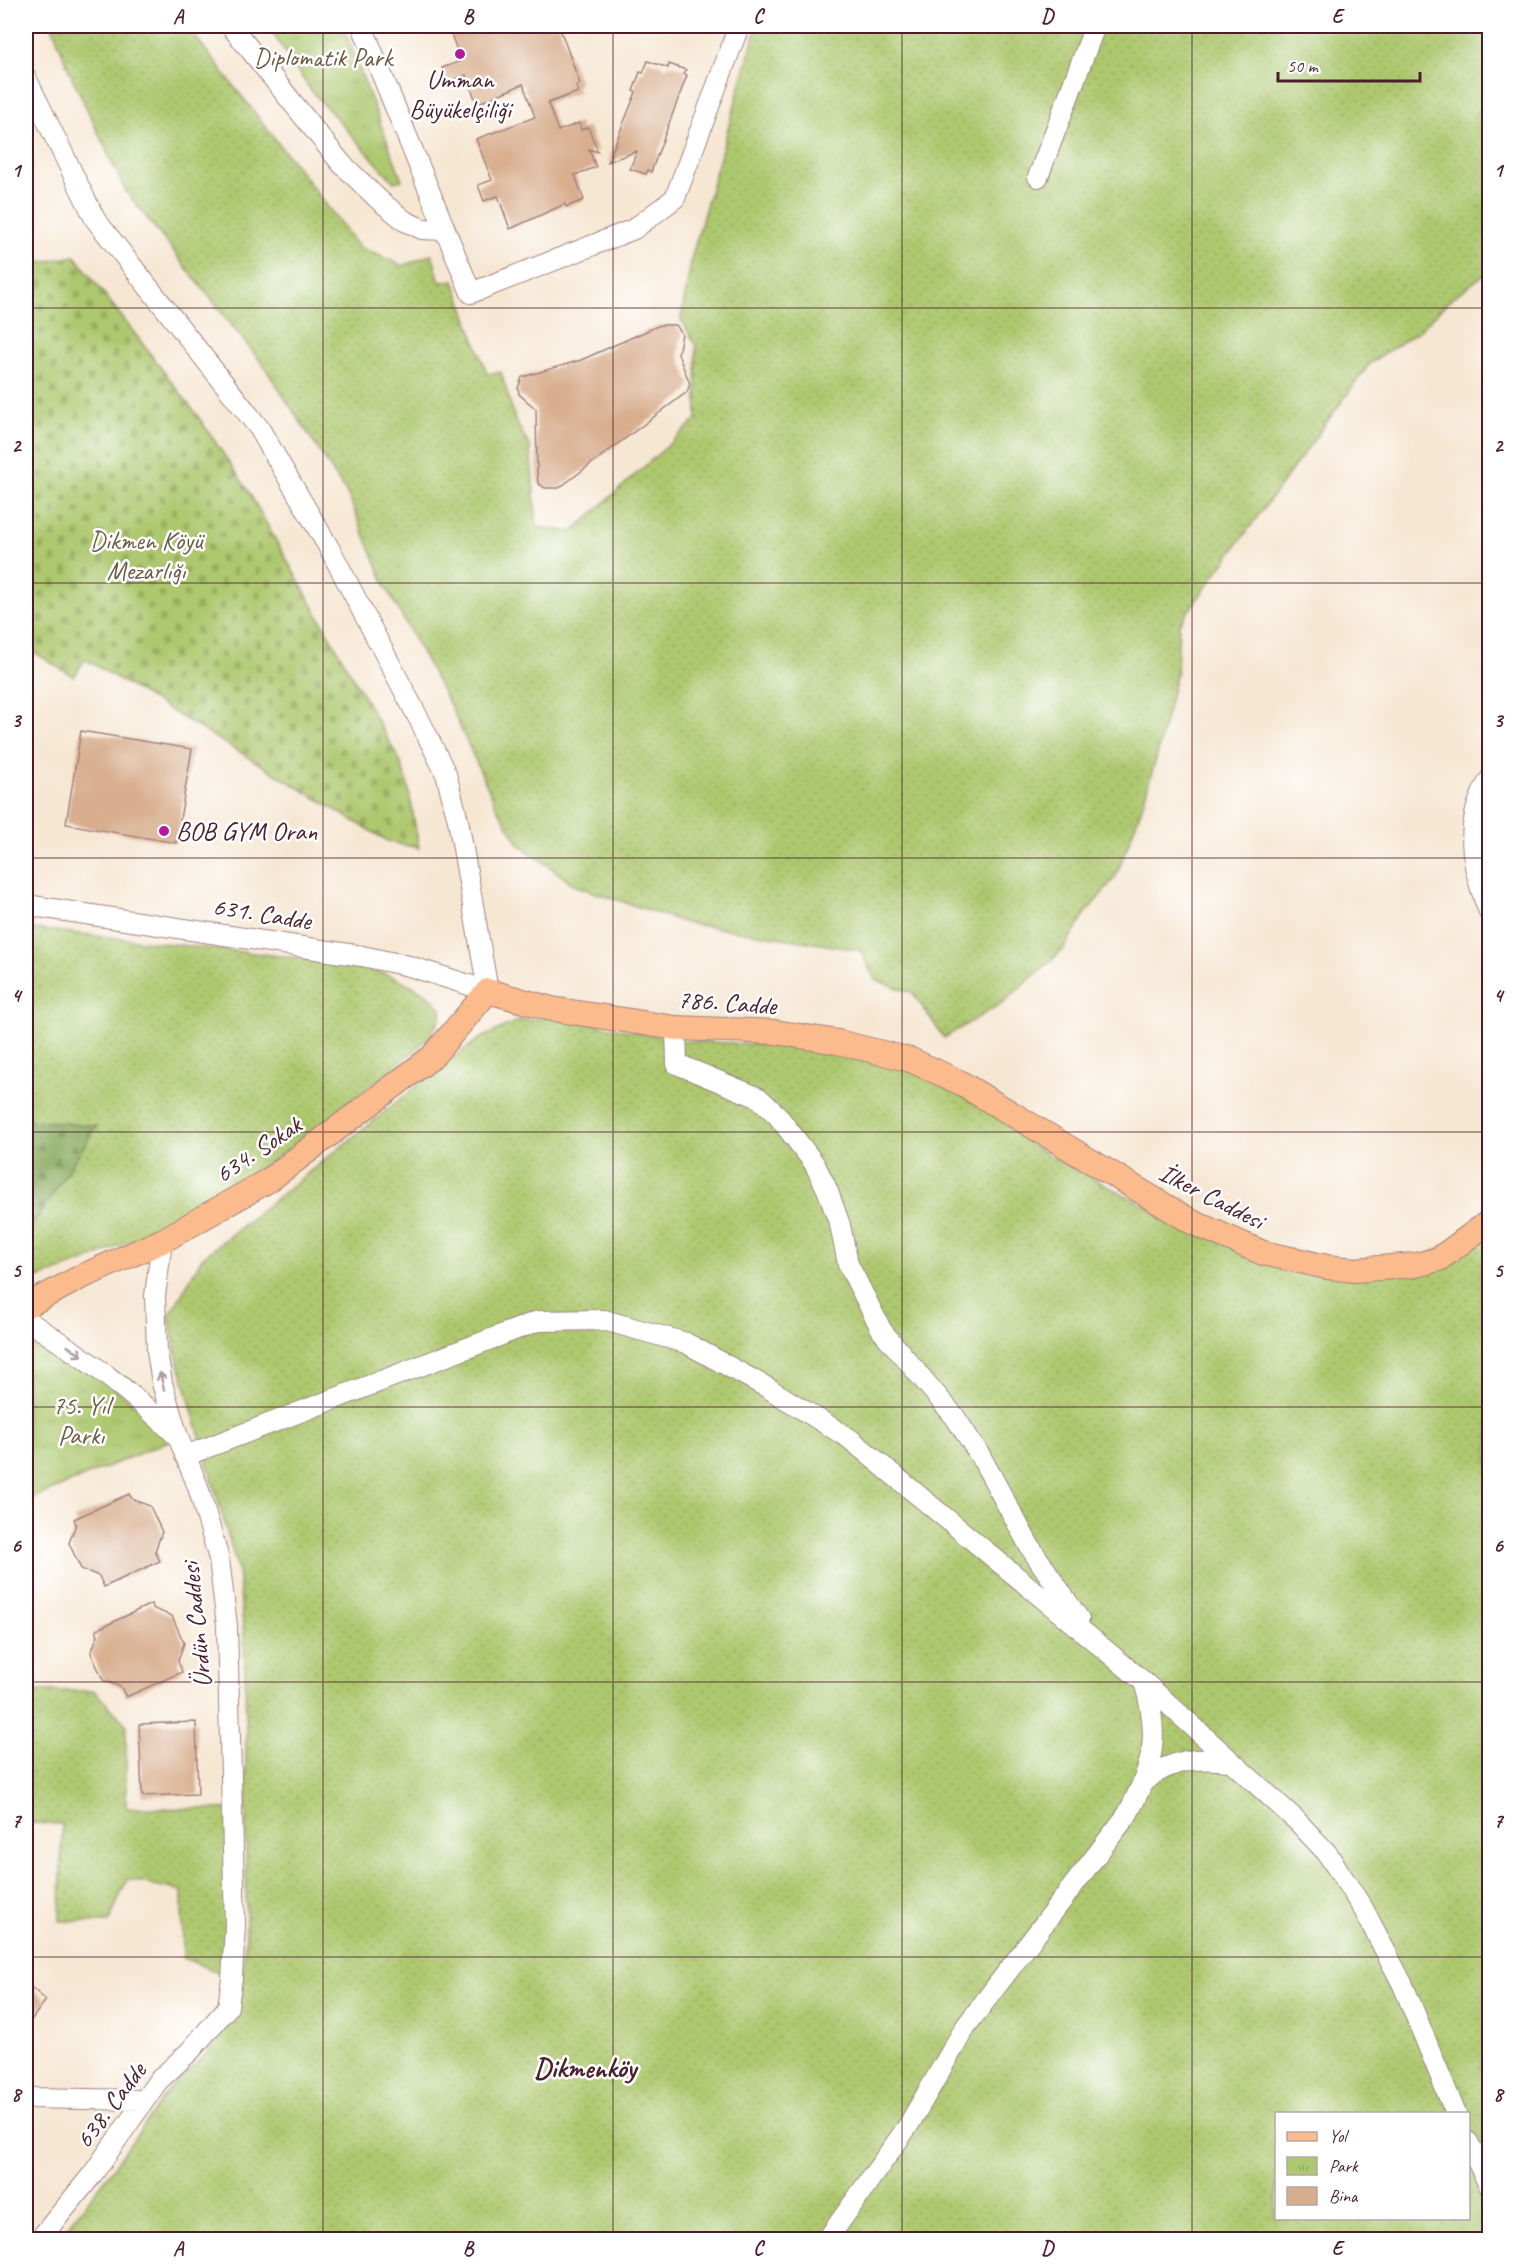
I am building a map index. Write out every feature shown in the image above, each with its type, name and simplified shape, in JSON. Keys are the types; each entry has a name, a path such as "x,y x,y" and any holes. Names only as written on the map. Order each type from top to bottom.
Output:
{"main road":[{"name":"786. Cadde","path":"488,991 552,1009 676,1028 775,1032 838,1042 911,1060 959,1082"},
{"name":"634. Sokak","path":"26,1306 81,1276 162,1241 269,1180 432,1057 488,991"},
{"name":"İlker Caddesi","path":"959,1082 1192,1222 1263,1253 1327,1267 1355,1270 1416,1266 1446,1254 1490,1221"}],"street":[{"path":"231,26 341,163 379,200 405,221 422,229 445,230"},
{"path":"362,26 471,293 634,229 675,198 739,26"},
{"path":"1038,177 1095,26"},
{"path":"26,78 95,219 260,428 332,553 422,725 446,774 458,820 488,991"},
{"path":"1490,779 1477,800 1471,824 1478,885 1490,914"},
{"name":"631. Cadde","path":"26,905 362,956 409,966 488,991"},
{"path":"676,1028 677,1064 759,1098 777,1115 814,1163 827,1189 840,1225 848,1264 882,1331 955,1418 981,1457 1030,1547 1081,1621 1144,1682 1296,1820 1327,1853 1364,1910 1403,1985 1455,2112"},
{"path":"162,1241 155,1296 156,1341 162,1383 182,1446 538,1321 604,1320 686,1343 768,1388 850,1439 1144,1682 1153,1712 1154,1732 1146,1780 1127,1815 966,2026 908,2126 827,2240"},
{"name":"Ürdün Caddesi","path":"26,1320 105,1372 136,1396 182,1446 219,1559 227,1626 235,1926 228,2007"},
{"path":"1146,1780 1160,1769 1191,1759 1230,1761"},
{"name":"638. Cadde","path":"39,2240 92,2175 158,2081 190,2051 228,2007"},
{"path":"26,2098 144,2100"},
{"path":"1470,2146 1490,2187"}],"green space":[{"path":"52,26 187,26 359,247 403,266 432,254 440,282 454,281 487,374 501,372 515,420 530,447 537,527 572,532 697,419 696,346 681,319 692,256 757,26 1489,26 1489,271 1452,298 1419,331 1370,363 1179,624 1177,671 1157,755 1141,810 1116,876 1085,914 1063,950 1005,1001 944,1038 913,993 875,980 860,950 686,923 576,886 520,845 497,808 451,707 385,585 348,495 264,366 125,190 70,73"},
{"name":"Diplomatik Park","path":"268,26 343,26 402,180 394,182 309,88"},
{"name":"Dikmen Köyü Mezarlığı","path":"75,256 197,415 247,489 400,761 408,786 419,848 389,842 85,659 74,677 26,647 26,259 39,263"},
{"path":"26,928 352,964 388,975 415,987 435,1002 442,1011 434,1029 411,1054 301,1140 236,1185 178,1218 118,1247 26,1282 26,1235 96,1126 26,1120"},
{"path":"558,1017 683,1041 782,1045 845,1055 918,1073 986,1109 1036,1148 1202,1236 1403,1269 1489,1221 1489,2239 57,2240 103,2182 170,2088 202,2058 238,2013 241,1989 246,1936 246,1722 244,1636 238,1570 177,1357 169,1317 202,1258 439,1068 479,1039 519,1020"},
{"path":"26,1120 97,1126 26,1235"},
{"name":"75. Yıl Parkı","path":"26,1320 178,1437 26,1501"},
{"path":"28,1691 94,1691 126,1724 126,1808 233,1809 232,1978 183,1958 182,1891 127,1879 109,1922 60,1921 62,1824 26,1823 26,1693"}],"building":[{"path":"448,26 559,26 580,84 576,86 578,92 548,103 558,131 579,123 581,130 588,127 598,152 589,149 596,167 575,175 584,200 566,207 565,204 510,229 498,196 484,201 478,185 492,180 476,139 535,117 523,84 477,104 466,75 447,82 442,68 461,61"},
{"path":"648,61 668,68 669,64 686,70 684,74 687,75 651,172 648,170 646,174 630,169 637,151 608,162 636,92 633,91 640,72 643,73"},
{"path":"660,325 676,325 682,334 678,354 690,384 687,392 559,488 545,488 538,483 536,409 519,394 518,388 522,377 581,360"},
{"path":"81,731 192,749 176,843 66,824"},
{"path":"129,1494 132,1499 150,1506 162,1532 155,1551 160,1561 104,1587 99,1576 81,1569 69,1543 76,1524 74,1519"},
{"path":"151,1604 154,1609 172,1616 184,1643 178,1661 182,1672 126,1697 121,1687 103,1680 91,1653 98,1635 96,1630"},
{"path":"196,1722 198,1794 142,1796 139,1724"},
{"path":"26,1983 46,2000 26,2027"}],"place":[{"name":"Umman Büyükelçiliği","path":"460,54"},
{"name":"BOB GYM Oran","path":"164,831"}],"district":[{"name":"Dikmenköy","path":"585,2067"}]}
